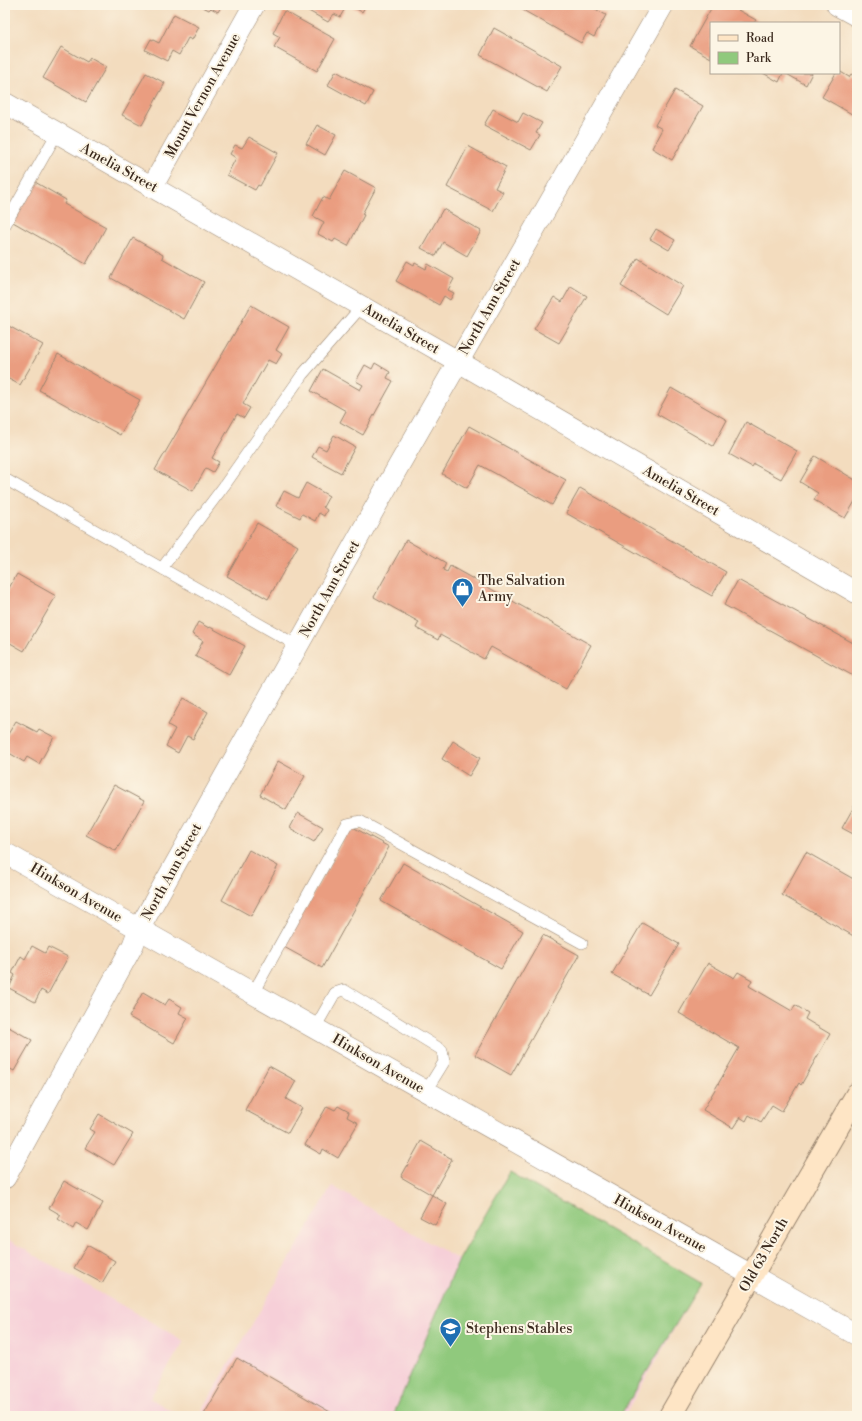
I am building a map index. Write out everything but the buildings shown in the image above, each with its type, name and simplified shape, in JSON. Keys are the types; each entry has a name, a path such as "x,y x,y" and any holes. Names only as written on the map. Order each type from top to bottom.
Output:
{"main road":[{"name":"Old 63 North","path":"670,1416 857,1094"}],"street":[{"name":"Mount Vernon Avenue","path":"152,187 254,5"},
{"name":"North Ann Street","path":"5,1178 133,945 140,929 298,646 663,5"},
{"path":"837,5 857,16"},
{"name":"Amelia Street","path":"5,104 362,306 857,593"},
{"name":"Hinkson Avenue","path":"5,853 857,1335"}],"lane":[{"path":"5,225 57,133"},
{"path":"162,568 224,486 302,375 362,306"},
{"path":"5,479 298,646"},
{"path":"253,993 348,824 360,821 582,943"},
{"path":"315,1028 335,993 344,990 442,1050 444,1062 426,1091"}],"shaded area":[{"name":"Stephens Stables","path":"510,1172 701,1283 624,1416 199,1416 332,1186 459,1260"},
{"path":"5,1238 184,1341 150,1398 180,1416 5,1416"}],"green space":[{"path":"510,1172 701,1283 620,1416 393,1416 459,1260"}],"place":[{"name":"The Salvation Army","path":"462,608"},
{"name":"Stephens Stables","path":"450,1348"}]}
